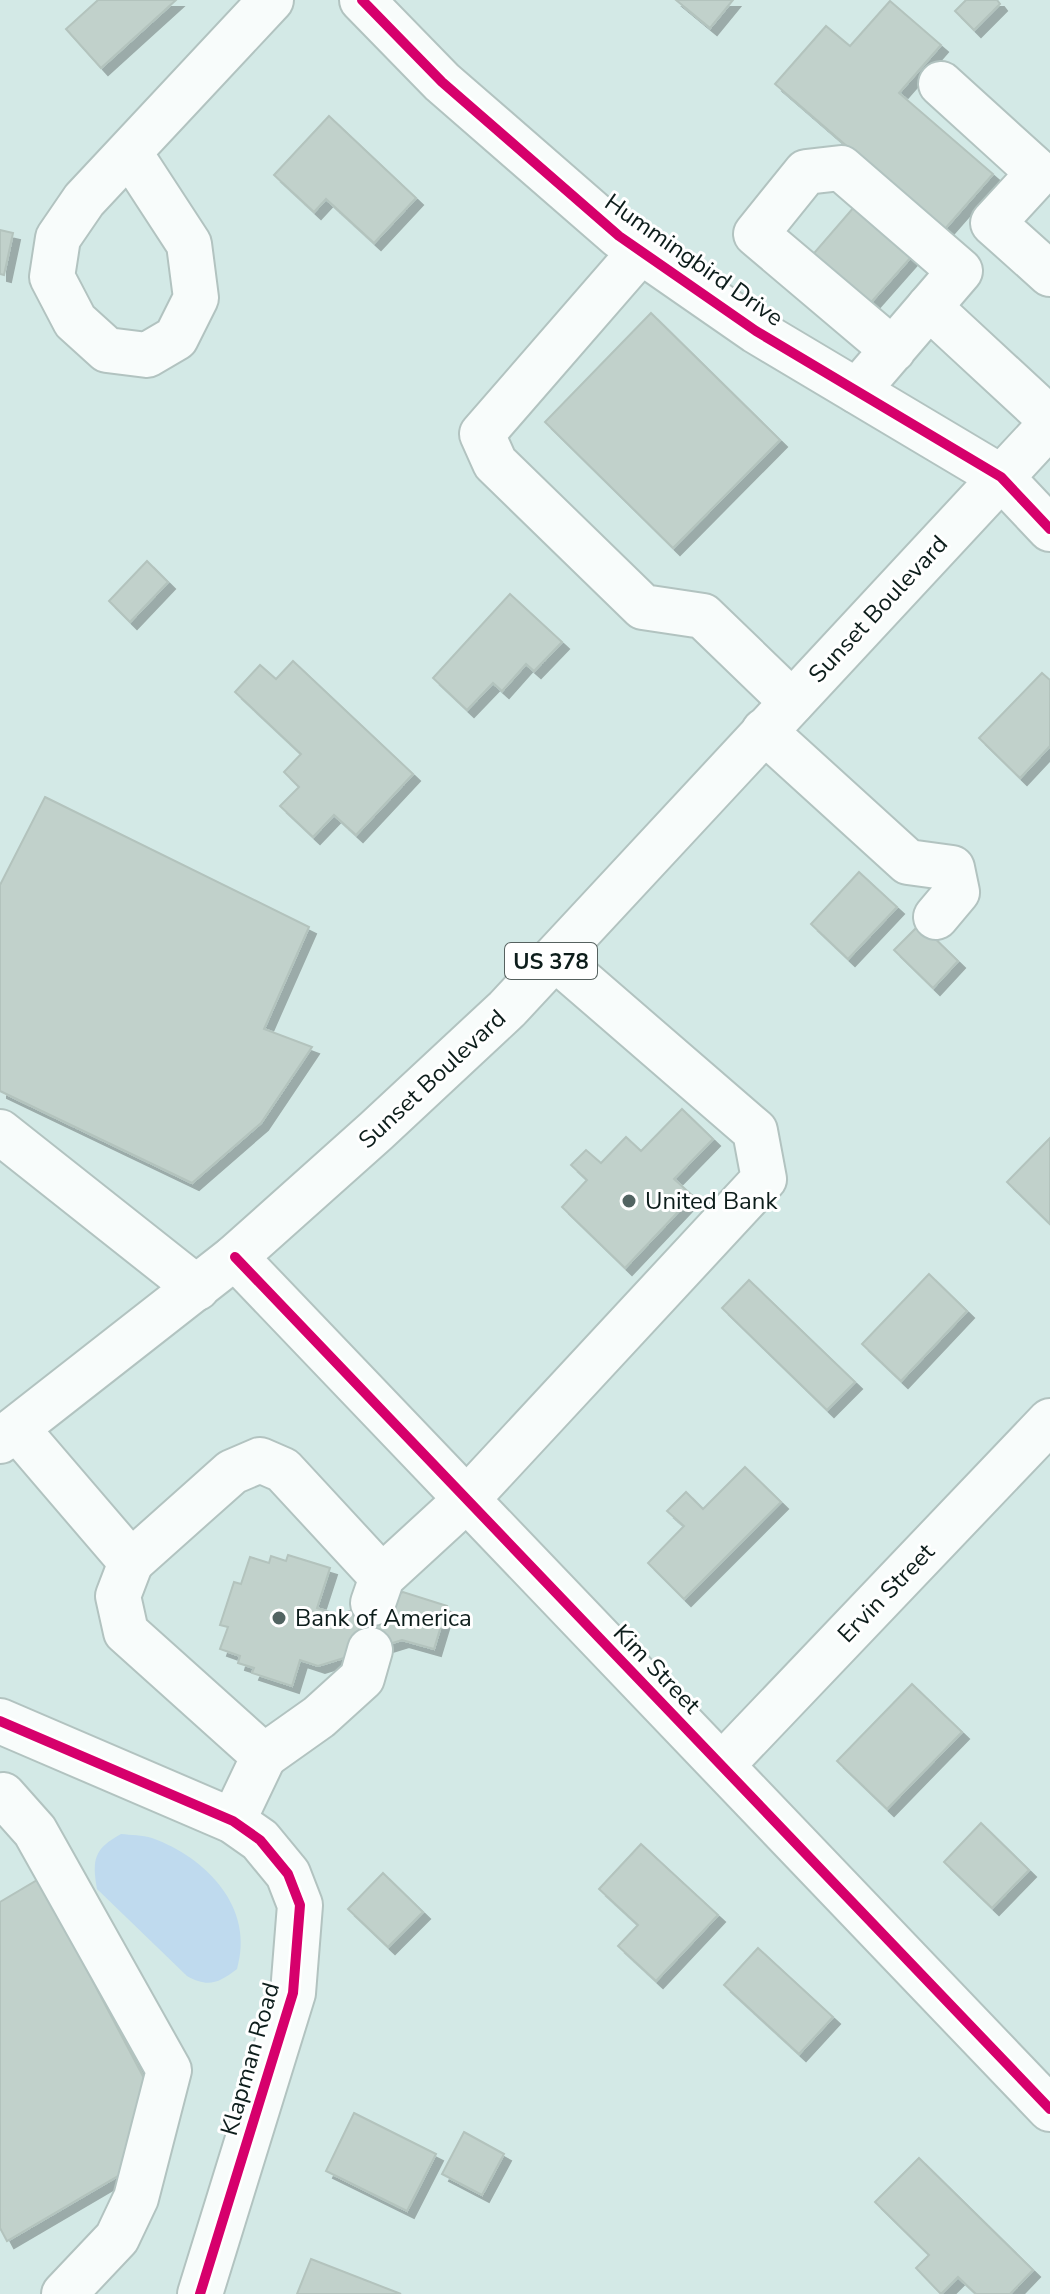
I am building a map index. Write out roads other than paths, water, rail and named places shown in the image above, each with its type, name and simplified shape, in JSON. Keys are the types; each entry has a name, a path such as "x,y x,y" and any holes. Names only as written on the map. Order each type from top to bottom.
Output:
{"street":[{"path":"129,152 271,0"},
{"name":"Hummingbird Drive","path":"362,0 442,82 619,236 756,331 1001,477 1050,529"},
{"path":"941,84 1044,178 993,223 1050,274"},
{"path":"857,391 893,350 960,271 841,168 806,172 756,234 893,350"},
{"path":"641,251 482,434 495,463 643,607 703,616 778,716 908,862 952,868 957,892 936,917"},
{"path":"929,307 1050,419"},
{"name":"Sunset Boulevard","path":"8,1435 235,1257 507,1009 1050,425"},
{"path":"264,1756 126,1632 118,1596 131,1562 232,1472 260,1460 283,1470 378,1590 467,1499 764,1179 755,1131 555,958"},
{"path":"0,1132 197,1288"},
{"name":"Kim Street","path":"235,1257 1050,2109"},
{"name":"Ervin Street","path":"722,1765 1050,1421"},
{"path":"8,1435 131,1562"},
{"path":"233,1821 264,1756 319,1717 362,1678 370,1650"},
{"path":"14,1727 2,1797 35,1831 169,2070 136,2198 117,2238 64,2294"},
{"name":"Klapman Road","path":"14,1727 233,1821 260,1840 288,1874 300,1905 293,1993 200,2294"}],"water":[{"path":"121,1834 148,1837 172,1847 191,1858 222,1888 233,1906 239,1926 241,1947 237,1969 225,1978 207,1983 187,1976 97,1889 97,1856 105,1845"}],"place":[{"name":"United Bank","path":"629,1201"},
{"name":"Bank of America","path":"279,1618"}]}
